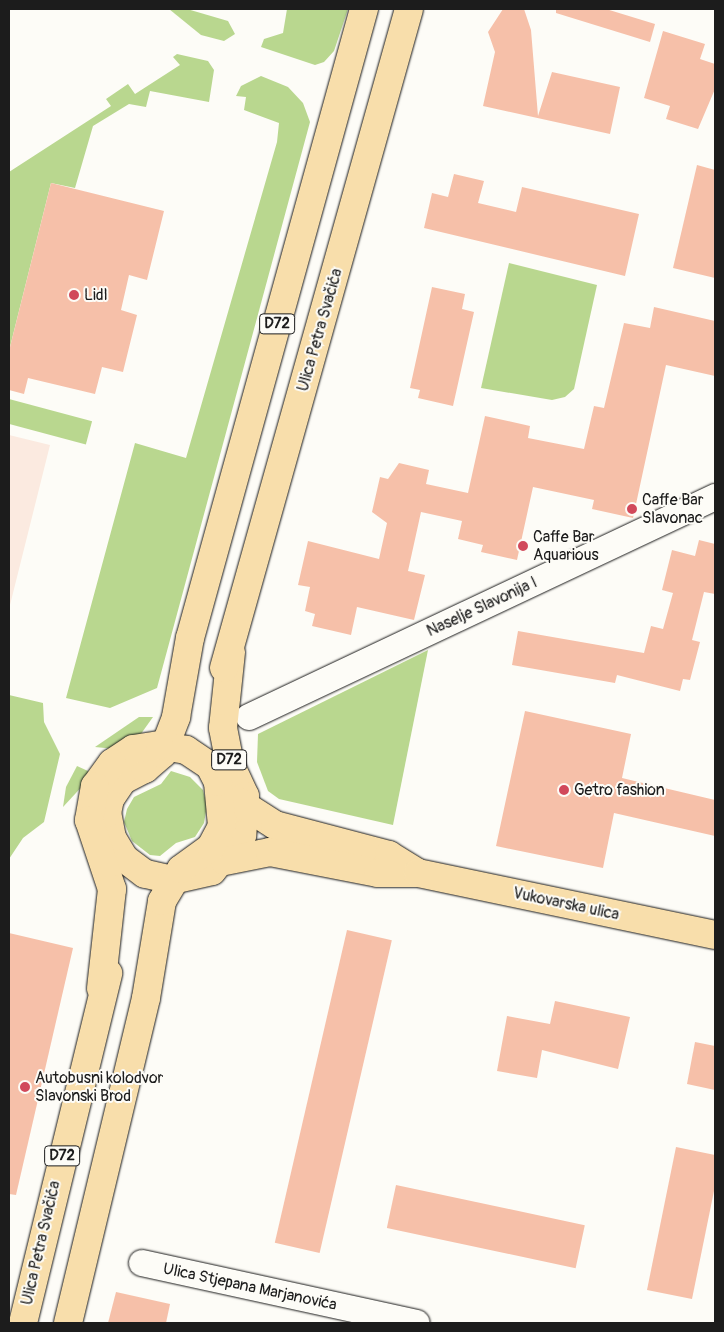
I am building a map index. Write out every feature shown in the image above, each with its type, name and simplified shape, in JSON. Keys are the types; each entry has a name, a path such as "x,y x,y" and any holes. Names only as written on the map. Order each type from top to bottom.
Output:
{"main road":[{"name":"D72","path":"102,988 125,910 128,874 124,858 108,826 110,799 123,780 146,769 155,746 163,713 190,638 364,9"},
{"name":"Ulica Petra Svačića","path":"231,652 409,9"},
{"name":"D72","path":"68,1323 146,998 156,925 182,879 217,837 224,810 214,774 207,724 231,652"},
{"name":"D72","path":"124,858 145,874 182,879 225,861 242,835 247,809 225,745 231,652"},
{"name":"D72","path":"102,988 112,889 92,836 90,803 95,786 112,764 155,746 186,750 214,774"},
{"name":"Vukovarska ulica","path":"214,774 247,809 275,825 389,856 418,873"},
{"name":"Vukovarska ulica","path":"225,861 270,852 378,872 418,873 715,935"},
{"name":"Ulica Petra Svačića","path":"23,1323 102,988"}],"street":[{"name":"Naselje Slavonija I","path":"249,717 715,497"},
{"name":"Ulica Stjepana Marjanovića","path":"142,1263 417,1323"}],"shaded area":[{"path":"9,435 50,445 9,609"}],"green space":[{"path":"169,9 187,9 228,21 235,34 224,41 201,35"},
{"path":"287,9 348,9 334,51 324,62 315,65 261,47 264,39 283,33"},
{"path":"177,54 208,61 214,70 209,102 150,91 146,107 129,104 93,126 75,188 51,183 9,351 9,172 111,106 106,99 128,84 135,94 180,65 173,57"},
{"path":"261,76 288,87 303,103 310,122 157,688 110,708 66,698 135,443 186,458 277,142 279,123 244,110 246,97 236,96 241,86"},
{"path":"509,263 597,285 574,389 565,397 552,400 481,388"},
{"path":"9,399 92,421 86,444 9,424"},
{"path":"428,650 393,825 279,799 268,791 257,762 258,734"},
{"path":"9,695 43,703 44,722 60,754 44,822 23,838 9,859"},
{"path":"139,717 153,717 138,738 115,749 95,747"},
{"path":"77,766 88,771 88,780 63,807 66,787"},
{"path":"171,771 190,777 203,790 207,806 204,823 195,837 176,843 160,856 150,855 132,841 124,822 127,809 134,797 161,784"}],"building":[{"path":"503,9 524,9 531,30 538,116 552,72 620,87 610,134 483,106 495,52 488,32"},
{"path":"556,9 606,9 655,24 650,42 556,13"},
{"path":"663,31 705,44 700,59 715,64 715,89 698,129 666,119 670,106 644,98"},
{"path":"697,165 715,170 715,278 673,268"},
{"path":"454,174 484,181 478,203 516,212 522,187 639,214 625,276 424,228 432,193 448,197"},
{"name":"Lidl","path":"51,183 164,211 147,280 129,275 121,310 137,315 123,372 102,367 95,394 28,378 24,394 9,390 9,351"},
{"path":"432,287 465,294 462,309 474,312 453,406 418,398 420,390 410,388"},
{"path":"654,307 715,321 715,376 666,365 633,518 592,509 594,500 533,487 517,560 481,552 483,545 458,539 462,521 421,512 408,571 425,575 414,620 357,607 351,635 312,626 315,614 305,611 310,587 298,585 308,541 379,559 387,523 372,512 380,477 388,479 399,463 429,470 426,484 468,493 485,416 530,426 528,438 584,449 594,406 604,408 624,323 650,328"},
{"path":"699,540 715,544 715,594 704,592 692,640 700,642 690,680 683,679 680,691 617,675 615,683 512,665 518,631 644,653 651,626 663,629 673,593 662,590 672,550 695,556"},
{"name":"Getro fashion","path":"525,711 631,734 622,778 715,800 715,836 614,813 603,868 496,846"},
{"path":"347,930 392,940 320,1253 275,1243"},
{"name":"Autobusni kolodvor Slavonski Brod","path":"9,933 73,948 16,1195 9,1194"},
{"path":"555,1001 630,1017 618,1069 542,1050 537,1078 497,1071 507,1016 550,1024"},
{"path":"695,1042 715,1046 715,1090 687,1084"},
{"path":"676,1147 715,1155 715,1186 692,1299 647,1290"},
{"path":"396,1185 585,1225 576,1268 387,1228"},
{"path":"116,1292 170,1304 166,1323 108,1323"}],"place":[{"name":"Lidl","path":"74,295"},
{"name":"Caffe Bar Slavonac","path":"632,509"},
{"name":"Caffe Bar Aquarious","path":"523,546"},
{"name":"Getro fashion","path":"564,790"},
{"name":"Autobusni kolodvor Slavonski Brod","path":"25,1087"}]}
